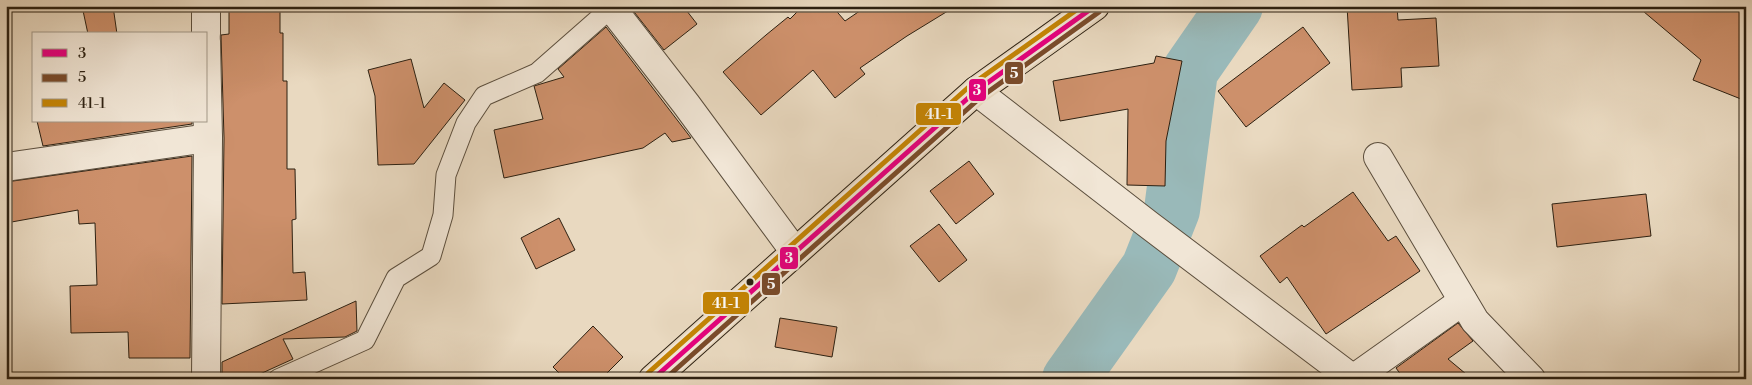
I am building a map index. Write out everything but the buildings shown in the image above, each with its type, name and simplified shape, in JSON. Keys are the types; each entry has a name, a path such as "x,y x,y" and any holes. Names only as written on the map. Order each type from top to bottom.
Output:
{"main road":[{"path":"652,379 976,91 1095,6"}],"street":[{"path":"206,6 206,32"},
{"path":"610,7 686,104 795,252"},
{"path":"976,91 1353,379 1463,301"},
{"path":"206,379 208,122"},
{"path":"6,168 208,138"},
{"path":"1378,158 1475,321 1531,379"}],"lane":[{"path":"278,379 365,340 396,278 431,256 443,215 446,175 466,123 484,96 537,73 610,7"}],"waterway":[{"path":"1070,379 1149,268 1172,210 1190,71 1235,6"}],"transit line":[{"name":"41-1","path":"648,373 971,85 1082,6"},
{"name":"3","path":"653,379 976,91 1095,6"},
{"name":"5","path":"665,379 981,97 1099,12"}]}
